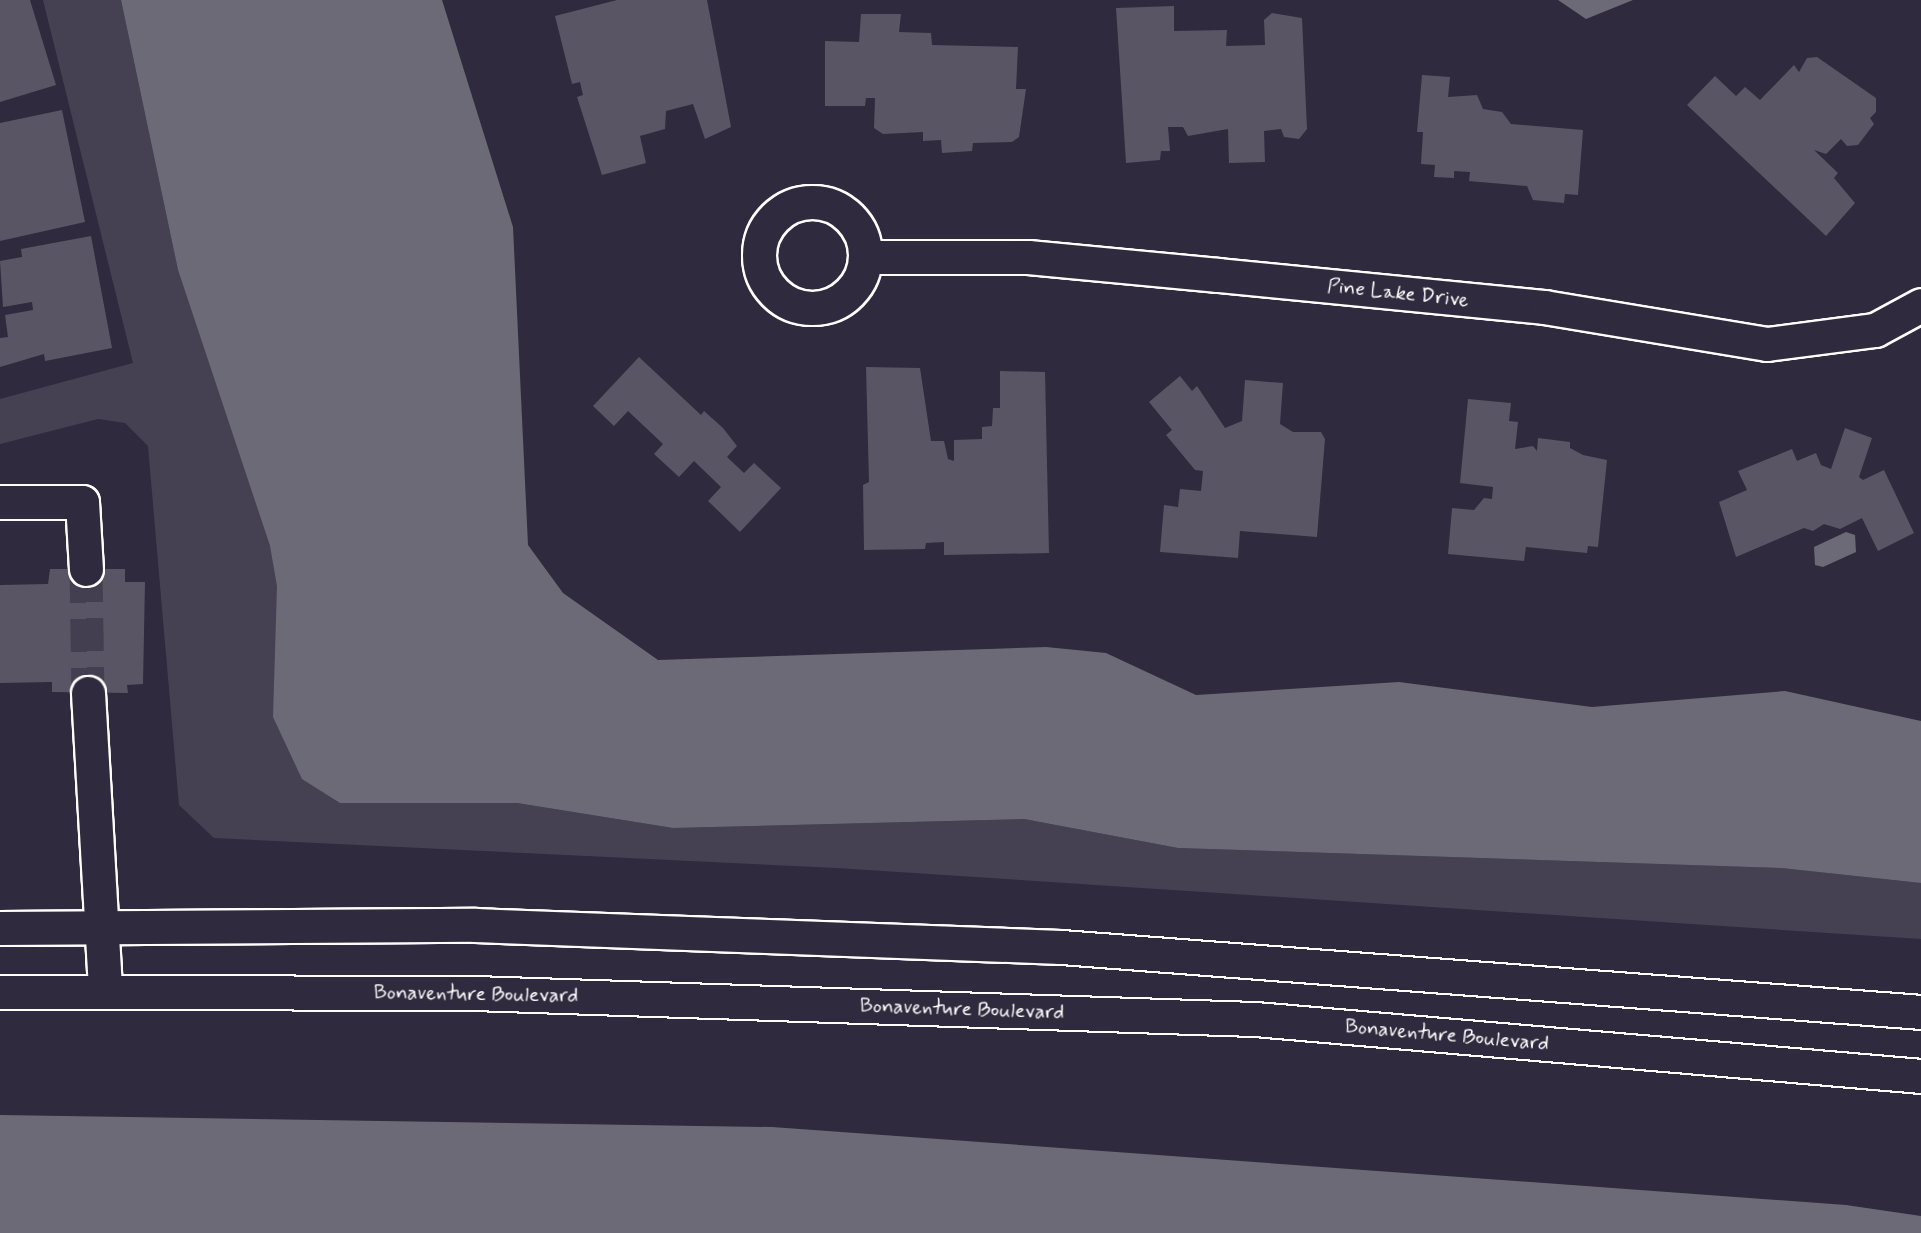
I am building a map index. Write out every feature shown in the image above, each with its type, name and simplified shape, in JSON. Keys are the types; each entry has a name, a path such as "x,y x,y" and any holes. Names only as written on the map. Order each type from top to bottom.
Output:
{"main road":[{"name":"Pine Lake Drive","path":"866,257 1028,257 1218,275 1544,307 1767,344 1875,330 1921,305"},
{"path":"0,501 82,502 86,569"},
{"path":"88,693 93,848 105,927 105,991"},
{"path":"0,928 475,925 1061,947 1921,1012"},
{"name":"Bonaventure Boulevard","path":"0,992 474,993 1255,1019 1921,1076"}],"shaded area":[{"path":"43,0 121,0 178,270 270,546 340,803 517,803 673,828 1024,819 1178,848 1781,868 1921,883 1921,939 837,868 214,838 179,805 148,446 125,423 98,419 0,444 0,399 133,363"},
{"path":"121,0 442,0 513,227 528,545 563,593 658,660 1046,647 1106,653 1196,695 1399,682 1592,707 1785,691 1921,721 1921,883 1781,868 1178,848 1024,819 673,828 517,803 340,803 302,779 273,717 277,586 270,546 178,270"},
{"path":"1558,0 1633,0 1586,19"},
{"path":"1846,532 1855,535 1856,552 1823,567 1815,565 1814,547"},
{"path":"0,1115 772,1127 1846,1205 1921,1216 1921,1233 0,1233"}],"building":[{"path":"0,0 30,0 56,85 0,102"},
{"path":"617,0 707,0 731,127 705,139 693,104 666,111 665,129 640,136 646,163 602,175 577,97 583,95 580,82 572,84 555,16"},
{"path":"1174,6 1174,31 1227,30 1226,46 1265,45 1264,20 1272,13 1302,18 1307,129 1299,139 1284,137 1281,129 1264,131 1265,162 1229,163 1228,129 1188,136 1183,127 1168,127 1170,151 1161,151 1160,160 1126,163 1116,8"},
{"path":"861,14 901,14 899,32 931,33 932,45 1018,47 1016,89 1026,89 1019,137 1012,142 973,143 972,151 942,153 941,140 923,141 923,132 883,134 874,128 875,98 866,98 865,106 825,106 825,41 859,42"},
{"path":"1817,57 1876,98 1876,112 1870,118 1874,124 1858,145 1847,146 1841,139 1826,154 1814,150 1838,173 1834,178 1855,203 1826,236 1687,105 1715,76 1736,96 1745,87 1760,100 1794,65 1799,72 1807,58"},
{"path":"1422,75 1450,77 1448,97 1477,95 1483,109 1502,112 1511,124 1583,130 1578,195 1565,194 1564,203 1533,200 1527,186 1469,181 1470,172 1454,171 1454,178 1434,177 1435,165 1421,164 1423,132 1417,132"},
{"path":"62,110 85,222 0,241 0,123"},
{"path":"91,236 112,348 45,361 44,354 0,367 0,338 8,337 5,315 33,310 32,302 3,307 0,261 22,257 21,249"},
{"path":"639,357 701,415 704,411 723,428 737,446 727,457 744,473 754,463 781,488 740,532 708,501 721,487 694,461 679,477 654,454 663,444 628,411 614,426 593,406"},
{"path":"866,367 920,368 931,441 944,441 948,459 954,461 954,440 982,439 982,427 992,426 993,408 1000,408 1000,371 1045,372 1049,553 944,555 944,542 926,543 925,549 864,550 863,485 869,482"},
{"path":"1180,376 1192,391 1197,386 1225,428 1242,421 1245,380 1283,383 1280,424 1293,432 1321,432 1325,439 1317,537 1240,531 1238,558 1160,552 1164,505 1178,507 1180,489 1201,491 1203,471 1195,470 1166,435 1172,430 1149,402"},
{"path":"1468,399 1511,403 1509,421 1518,422 1515,449 1533,446 1537,451 1538,438 1570,442 1570,448 1583,455 1607,460 1598,547 1588,546 1587,553 1526,547 1524,561 1448,554 1452,508 1474,510 1484,498 1492,499 1493,487 1460,483"},
{"path":"1845,428 1872,438 1859,477 1863,480 1884,470 1914,533 1878,551 1862,518 1840,529 1824,524 1813,531 1804,528 1736,557 1719,502 1747,490 1738,471 1792,449 1797,461 1816,453 1821,465 1831,469"},
{"path":"50,569 125,569 125,582 145,582 143,684 127,685 128,693 52,692 52,682 0,683 0,585 48,584"}],"tunnel":[{"path":"86,569 88,693"}]}
